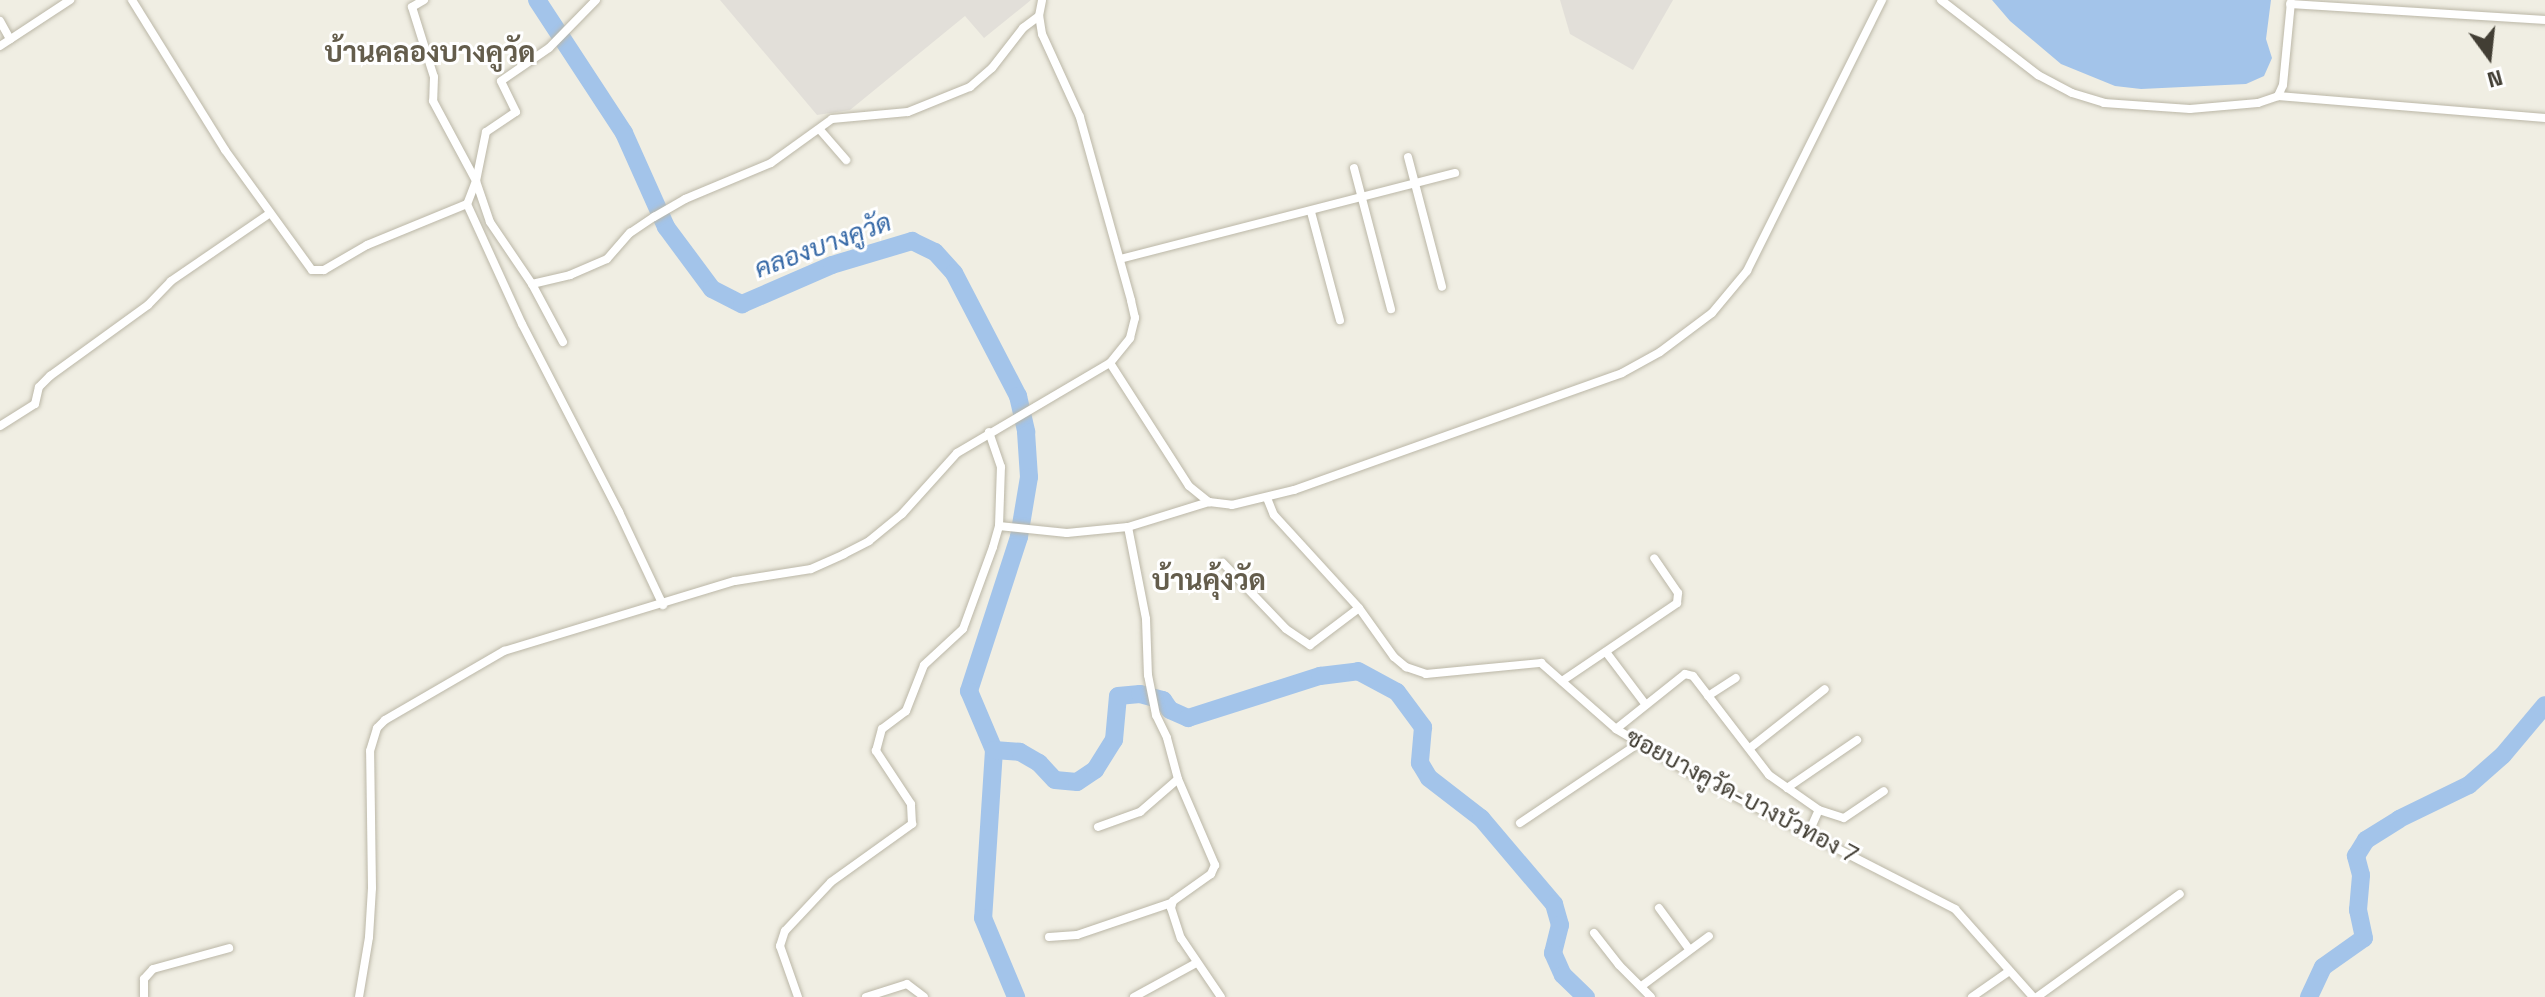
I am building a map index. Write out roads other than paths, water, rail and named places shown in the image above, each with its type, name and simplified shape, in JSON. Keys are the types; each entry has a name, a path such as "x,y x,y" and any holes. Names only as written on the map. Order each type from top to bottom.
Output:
{"street":[{"path":"0,46 70,0"},
{"path":"132,0 269,214 312,270 317,271 367,245 467,204"},
{"path":"424,0 412,7 434,77 433,101 476,181 490,222 532,284 563,342"},
{"path":"596,0 549,48 501,81 516,112 486,132 476,181 467,204 522,324 663,605"},
{"path":"359,997 369,937 373,810 369,766 377,728 400,709 504,651 735,581 811,569 844,554 884,529 937,471 989,432 1110,363 1130,338 1135,318 1120,259 1083,127 1042,34 1039,16 1042,0"},
{"path":"1002,527 1056,532 1128,527 1209,502 1244,504 1267,498 1588,388 1660,352 1712,313 1733,291 1764,242 1882,0"},
{"path":"1941,0 2038,75 2088,98 2129,107 2190,109 2258,103 2278,96 2545,118"},
{"path":"2278,96 2283,85 2291,2 2545,20"},
{"path":"532,284 570,275 607,259 630,233 654,217 771,163 832,119 924,108 970,87 992,68 1023,28 1039,16"},
{"path":"0,21 10,39"},
{"path":"820,130 846,160"},
{"path":"1408,157 1442,287"},
{"path":"1354,168 1391,309"},
{"path":"1120,259 1455,173"},
{"path":"1311,212 1340,320"},
{"path":"0,426 35,404 39,387 148,305 171,281 269,214"},
{"path":"1110,363 1179,473 1209,502"},
{"path":"798,997 780,946 785,931 831,882 912,824 911,804 876,751 882,729 906,711 924,665 963,629 1002,527 1001,467 989,432"},
{"name":"ซอยบางคูวัด-บางบัวทอง 7","path":"1267,498 1274,515 1359,608 1394,657 1406,667 1426,674 1541,663 1616,729 1639,743 1697,777 1955,909 2008,972 2035,997"},
{"path":"1049,937 1077,935 1171,903 1211,874 1215,865 1178,779 1155,709 1148,675 1146,619 1128,527"},
{"path":"1562,681 1680,599 1654,558"},
{"path":"1223,563 1286,629 1310,645 1359,608"},
{"path":"1606,652 1646,705"},
{"path":"1616,729 1685,674 1693,676 1769,775 1819,810 1844,818 1884,791"},
{"path":"1708,696 1736,678"},
{"path":"1750,748 1825,689"},
{"path":"1787,788 1857,740"},
{"path":"1520,823 1639,743"},
{"path":"1098,827 1140,812 1178,779"},
{"path":"1809,832 1819,810"},
{"path":"2035,997 2180,894"},
{"path":"1171,903 1181,938 1221,997"},
{"path":"1659,908 1689,949"},
{"path":"1594,933 1619,965 1643,985 1651,997"},
{"path":"1643,985 1709,936"},
{"path":"144,997 144,979 153,969 229,948"},
{"path":"1134,997 1196,963"},
{"path":"1972,997 2008,972"},
{"path":"866,997 907,984 924,997"}],"water":[{"path":"1992,0 2271,0 2266,39 2272,58 2264,76 2246,84 2141,89 2115,86 2061,64 2010,21"}],"waterway":[{"name":"คลองบางคูวัด","path":"537,0 624,133 666,227 712,289 742,304 832,265 912,241 935,252 954,273 1018,396 1026,432 1029,477 1019,537 969,691 994,750 983,918 1016,997"},
{"path":"994,750 1020,752 1039,763 1055,780 1077,782 1095,770 1114,740 1118,696 1140,694 1163,700 1170,710 1188,718 1320,676 1358,671 1397,692 1423,727 1420,763 1429,778 1481,818 1554,904 1560,925 1553,953 1563,975 1586,997"},
{"path":"2309,997 2323,967 2364,938 2358,910 2361,875 2356,856 2366,840 2399,819 2469,785 2503,755 2545,705"}],"district":[{"name":"บ้านคลองบางคูวัด","path":"430,52"},
{"name":"บ้านคุ้งวัด","path":"1209,580"}]}
